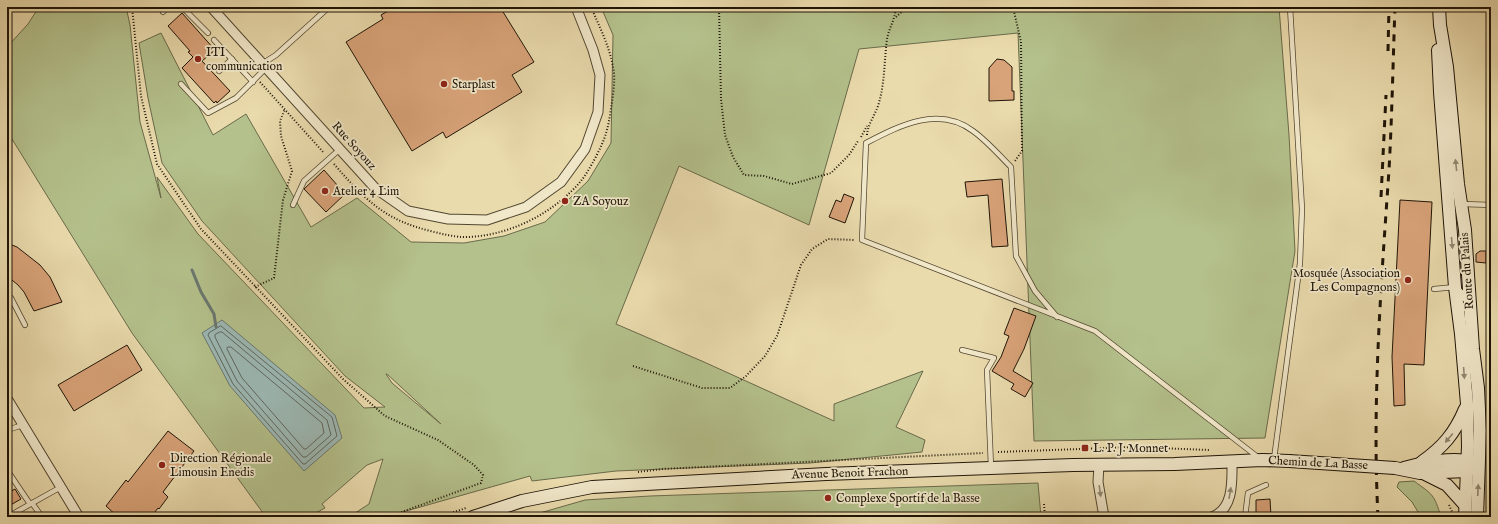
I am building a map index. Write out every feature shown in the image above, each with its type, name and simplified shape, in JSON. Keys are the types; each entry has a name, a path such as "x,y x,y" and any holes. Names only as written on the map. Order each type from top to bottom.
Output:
{"main road":[{"name":"Route du Palais","path":"1439,7 1440,25 1438,41 1440,92 1455,204 1455,287 1461,334 1466,404 1468,446 1465,511"},
{"name":"Route du Palais","path":"1455,204 1465,235 1473,349 1480,410 1477,517"},
{"path":"1465,511 1447,485 1420,468 1449,438 1459,424 1466,404"},
{"name":"Chemin de La Basse","path":"1232,461 1268,460 1399,468 1467,466"},
{"name":"Avenue Benoit Frachon","path":"473,517 522,501 592,487 826,474 1068,465 1232,461"},
{"path":"1467,466 1479,463"}],"street":[{"name":"Rue Soyouz","path":"211,7 375,188 408,211 448,219 487,220 526,208 561,182 585,149 598,112 600,75 593,50 576,7"},
{"path":"7,400 79,517"},
{"path":"1212,517 1218,515 1224,510 1227,504 1232,480 1232,461"},
{"path":"1099,465 1098,482 1104,517"}],"lane":[{"path":"163,12 168,7"},
{"path":"182,7 208,33"},
{"path":"181,84 208,113 236,98 255,80 264,66 329,7"},
{"path":"1057,317 1035,291 1016,256 1012,167 973,130 953,120 930,118 910,123 866,143 862,240 1057,317 1095,331 1268,460 1274,453 1300,263 1302,209 1290,7"},
{"path":"214,40 255,80"},
{"path":"219,71 232,59"},
{"path":"293,205 304,181 340,149"},
{"path":"1455,204 1491,205"},
{"path":"1434,289 1455,287 1463,293 1467,334 1473,349"},
{"path":"7,295 11,298 25,325"},
{"path":"962,350 994,358 987,370 991,468"},
{"path":"7,430 23,425"},
{"path":"7,470 42,517"},
{"path":"1245,517 1248,493 1266,485"},
{"path":"9,516 61,487"}],"path":[{"path":"132,7 142,96 157,164 201,229 343,379 385,416 438,440 474,465 483,475 481,483 388,517"},
{"path":"255,80 285,109 360,194 382,211 403,222 433,231 461,237 512,229 544,212 562,200 582,180 595,158 606,133 614,92 614,72 608,45 591,7"},
{"path":"719,7 721,99 725,135 733,157 744,175 764,176 792,184 831,173 849,155 868,126 877,108 884,79 888,38 895,18 896,7"},
{"path":"895,18 907,7"},
{"path":"1012,167 1022,151 1021,42 1013,7"},
{"path":"255,287 274,278 283,200 292,171 281,136 280,121 285,109"},
{"path":"866,143 868,126"},
{"path":"633,366 702,388 730,388 746,376 765,356 777,336 801,265 812,249 828,239 862,240"},
{"path":"1446,500 1454,517"},
{"path":"1044,504 1045,517"}],"green space":[{"path":"39,7 126,7 130,25 140,122 161,198 157,177 198,234 364,408 385,407 345,376 202,221 162,163 148,98 139,43 161,33 213,135 246,114 311,227 357,198 411,242 464,243 504,236 545,222 588,181 611,143 613,35 601,7 1279,7 1289,135 1295,251 1265,438 1034,441 1018,33 859,49 809,225 679,166 616,324 834,421 834,404 923,371 896,427 925,440 922,452 810,463 616,471 532,481 530,476 385,517 349,517 369,504 383,459 367,465 322,504 325,508 308,517 266,517 132,333 7,131 7,47 28,24","holes":["387,374 441,424 392,383"]},
{"path":"1414,481 1432,496 1441,517 1421,517 1412,502 1397,487 1399,482"},
{"name":"Complexe Sportif de la Basse","path":"1038,483 1041,517 526,517 585,500 650,496"}],"water":[{"path":"222,320 335,415 342,438 304,471 230,386 202,333"}],"building":[{"name":"Starplast","path":"395,7 500,7 534,62 512,75 522,92 446,138 443,132 412,151 346,42 383,19 381,15"},
{"name":"ITI communication","path":"182,13 215,50 202,61 230,91 217,103 216,101 214,103 182,68 193,57 188,52 190,51 168,26"},
{"path":"997,59 1004,60 1012,67 1012,91 1014,91 1014,100 989,101 989,68"},
{"name":"Atelier 4 Lim","path":"324,170 345,194 326,212 304,189"},
{"path":"1002,179 1008,246 992,247 988,195 967,197 965,182"},
{"path":"844,194 854,198 845,223 829,217 836,200 841,202"},
{"path":"1400,200 1432,202 1424,365 1404,364 1405,405 1394,406 1392,357"},
{"path":"7,243 17,247 40,265 50,277 62,302 34,311 24,292 7,276"},
{"path":"1480,251 1486,251 1486,263 1476,262 1476,254"},
{"path":"1014,308 1036,316 1024,349 1013,371 1033,383 1025,397 1011,389 1014,384 992,371 1001,357 1009,336 1004,334"},
{"path":"127,345 142,370 74,411 58,385"},
{"name":"Direction Régionale Limousin Enedis","path":"168,431 194,451 163,492 168,497 151,517 118,517 106,506 126,480 128,482"},
{"path":"15,489 21,499 7,507 7,493"},
{"path":"1270,499 1271,517 1256,517 1256,500"}],"waterway":[{"path":"192,270 201,292 214,314 216,327"}],"railway":[{"path":"1388,51 1389,7"},
{"path":"1378,517 1376,474 1378,344 1390,150 1395,7"},
{"path":"1381,197 1386,95"}],"place":[{"name":"ITI communication","path":"198,59"},
{"name":"Starplast","path":"444,84"},
{"name":"Atelier 4 Lim","path":"325,191"},
{"name":"ZA Soyouz","path":"565,201"},
{"name":"Mosquée (Association Les Compagnons)","path":"1408,280"},
{"name":"L. P. J. Monnet","path":"1085,448"},
{"name":"Direction Régionale Limousin Enedis","path":"162,465"},
{"name":"Complexe Sportif de la Basse","path":"828,498"}]}
